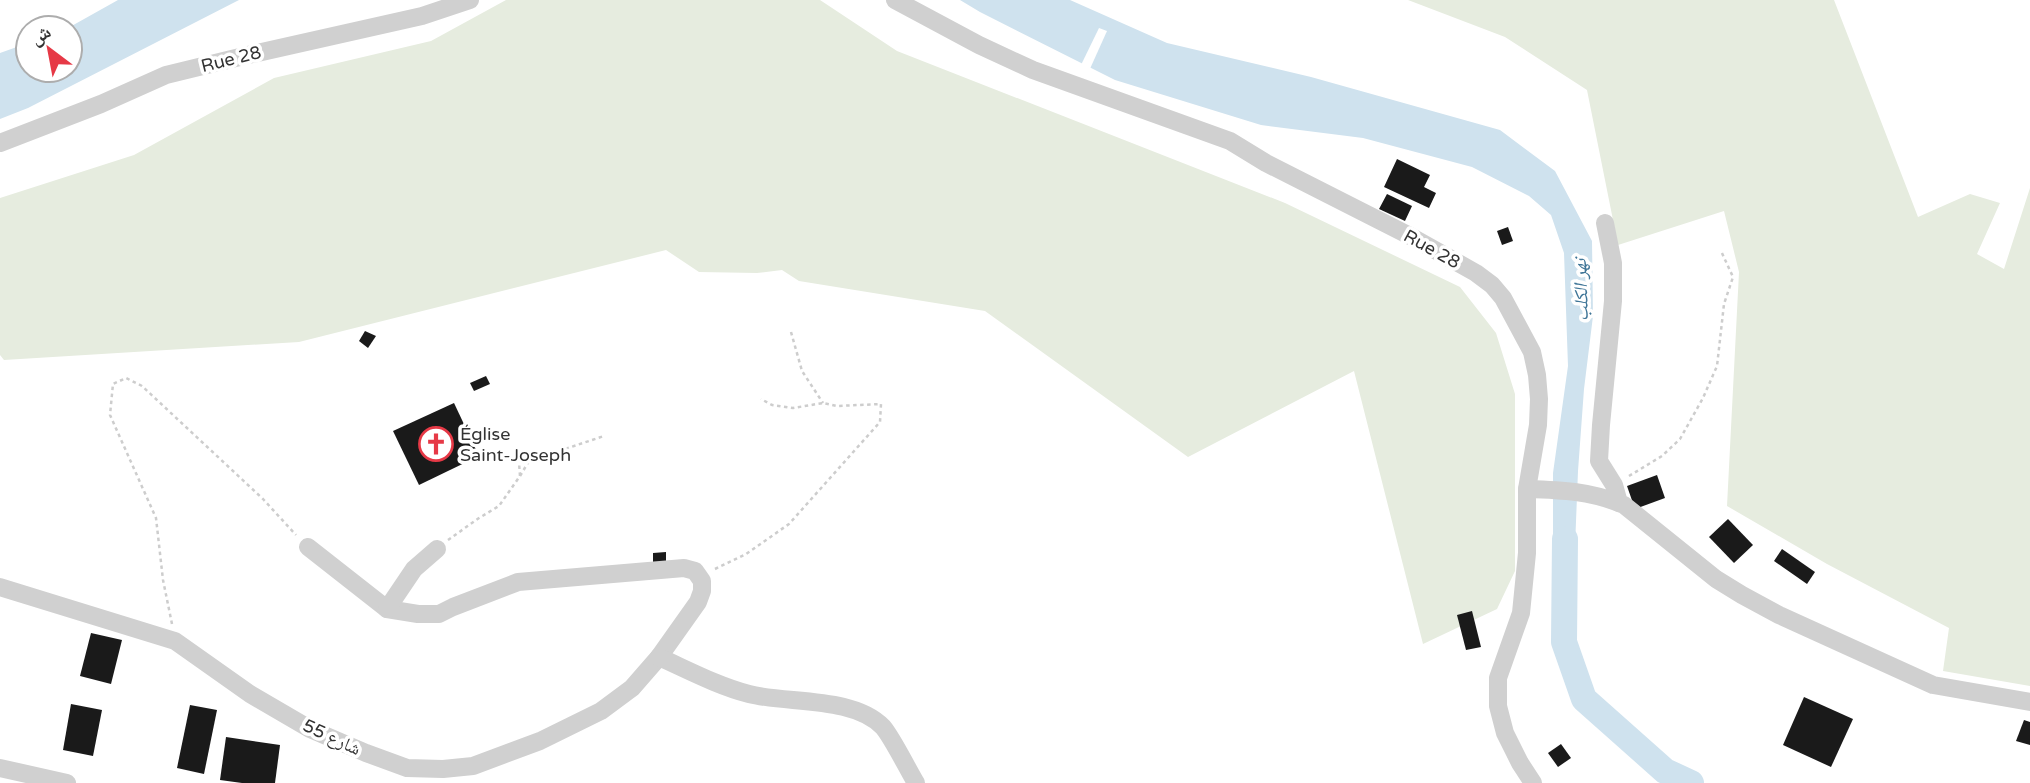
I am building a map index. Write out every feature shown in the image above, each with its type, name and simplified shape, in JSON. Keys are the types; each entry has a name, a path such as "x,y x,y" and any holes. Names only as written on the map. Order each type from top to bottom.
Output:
{"street":[{"name":"Rue 28","path":"0,143 101,104 166,75 422,16 470,0"},
{"name":"Rue 28","path":"895,0 979,45 1033,70 1230,141 1266,163 1410,236 1476,273 1503,298 1532,352 1539,398 1538,425 1527,489 1527,553 1521,613 1498,678 1498,706 1505,733 1533,783"},
{"path":"1605,223 1613,262 1613,301 1599,461 1614,485 1619,503"},
{"path":"1527,489 1588,492 1624,505 1716,579 1779,615 1933,685 2030,702"},
{"path":"307,547 387,609 439,614 527,580 684,568 699,575"},
{"path":"387,609 414,569 437,549"},
{"name":"شارع 55","path":"0,587 175,641 250,694 310,729 407,768 443,769 473,766 540,741 601,711 632,688 659,657 698,601 702,587 699,575"},
{"path":"659,657 747,694 847,708 862,713 882,727 916,783"},
{"path":"0,768 67,783"}],"path":[{"path":"1614,485 1662,456 1680,439 1703,398 1717,366 1724,304 1734,277 1721,251"},
{"path":"790,332 803,371 823,403"},
{"path":"175,641 163,580 156,518 110,415 113,384 126,378 142,386 263,499 307,547"},
{"path":"699,575 746,554 789,524 880,422 881,404 837,406 823,403 793,408 772,405 761,399"},
{"path":"437,549 499,506 529,461 604,436"},
{"path":"517,449 520,476"}],"shaded area":[{"path":"506,0 820,0 897,51 1285,203 1460,287 1496,333 1515,394 1515,571 1497,609 1423,644 1354,371 1188,457 985,311 799,281 782,270 757,273 699,272 666,250 299,342 4,360 0,355 0,198 134,155 274,78 431,41"},
{"path":"1408,0 1834,0 1918,217 1970,194 2000,203 1977,254 2004,269 2030,188 2030,686 1943,671 1949,628 1827,564 1727,506 1739,272 1724,211 1618,245 1587,90 1505,37"}],"water":[{"path":"118,0 239,0 84,79 84,19"},
{"path":"960,0 1070,0 1167,43 1311,77 1500,130 1555,171 1592,241 1593,316 1584,389 1574,572 1553,573 1553,473 1568,366 1564,253 1551,215 1529,196 1472,167 1363,138 1261,125 1115,80"},
{"path":"14,48 14,84 75,84 0,119 0,53"}],"pier":[{"path":"1099,28 1107,31 1089,71 1080,67"}],"building":[{"path":"1397,159 1430,175 1424,187 1436,193 1429,208 1384,187"},
{"path":"1387,194 1412,206 1405,221 1379,209"},
{"path":"1508,227 1513,241 1502,245 1497,231"},
{"path":"365,331 376,336 368,348 359,341"},
{"path":"486,376 490,384 474,391 470,383"},
{"name":"Église Saint-Joseph","path":"454,403 479,456 419,485 393,431"},
{"path":"1657,475 1665,498 1635,509 1627,486"},
{"path":"1728,519 1753,545 1734,563 1709,537"},
{"path":"1782,549 1815,572 1807,584 1774,561"},
{"path":"666,552 666,564 653,564 653,553"},
{"path":"1472,611 1481,647 1466,650 1457,615"},
{"path":"91,633 122,640 111,684 80,676"},
{"path":"1804,697 1853,719 1831,767 1783,745"},
{"path":"71,704 102,710 93,756 63,750"},
{"path":"190,705 217,710 204,774 177,768"},
{"path":"2024,720 2030,722 2030,745 2016,741"},
{"path":"226,737 280,745 275,783 220,780"},
{"path":"1561,744 1571,758 1558,767 1548,753"}],"waterway":[{"name":"نهر الكلب","path":"1565,539 1564,642 1584,699 1665,771 1691,783"}],"place":[{"name":"Église Saint-Joseph","path":"436,444"}]}
